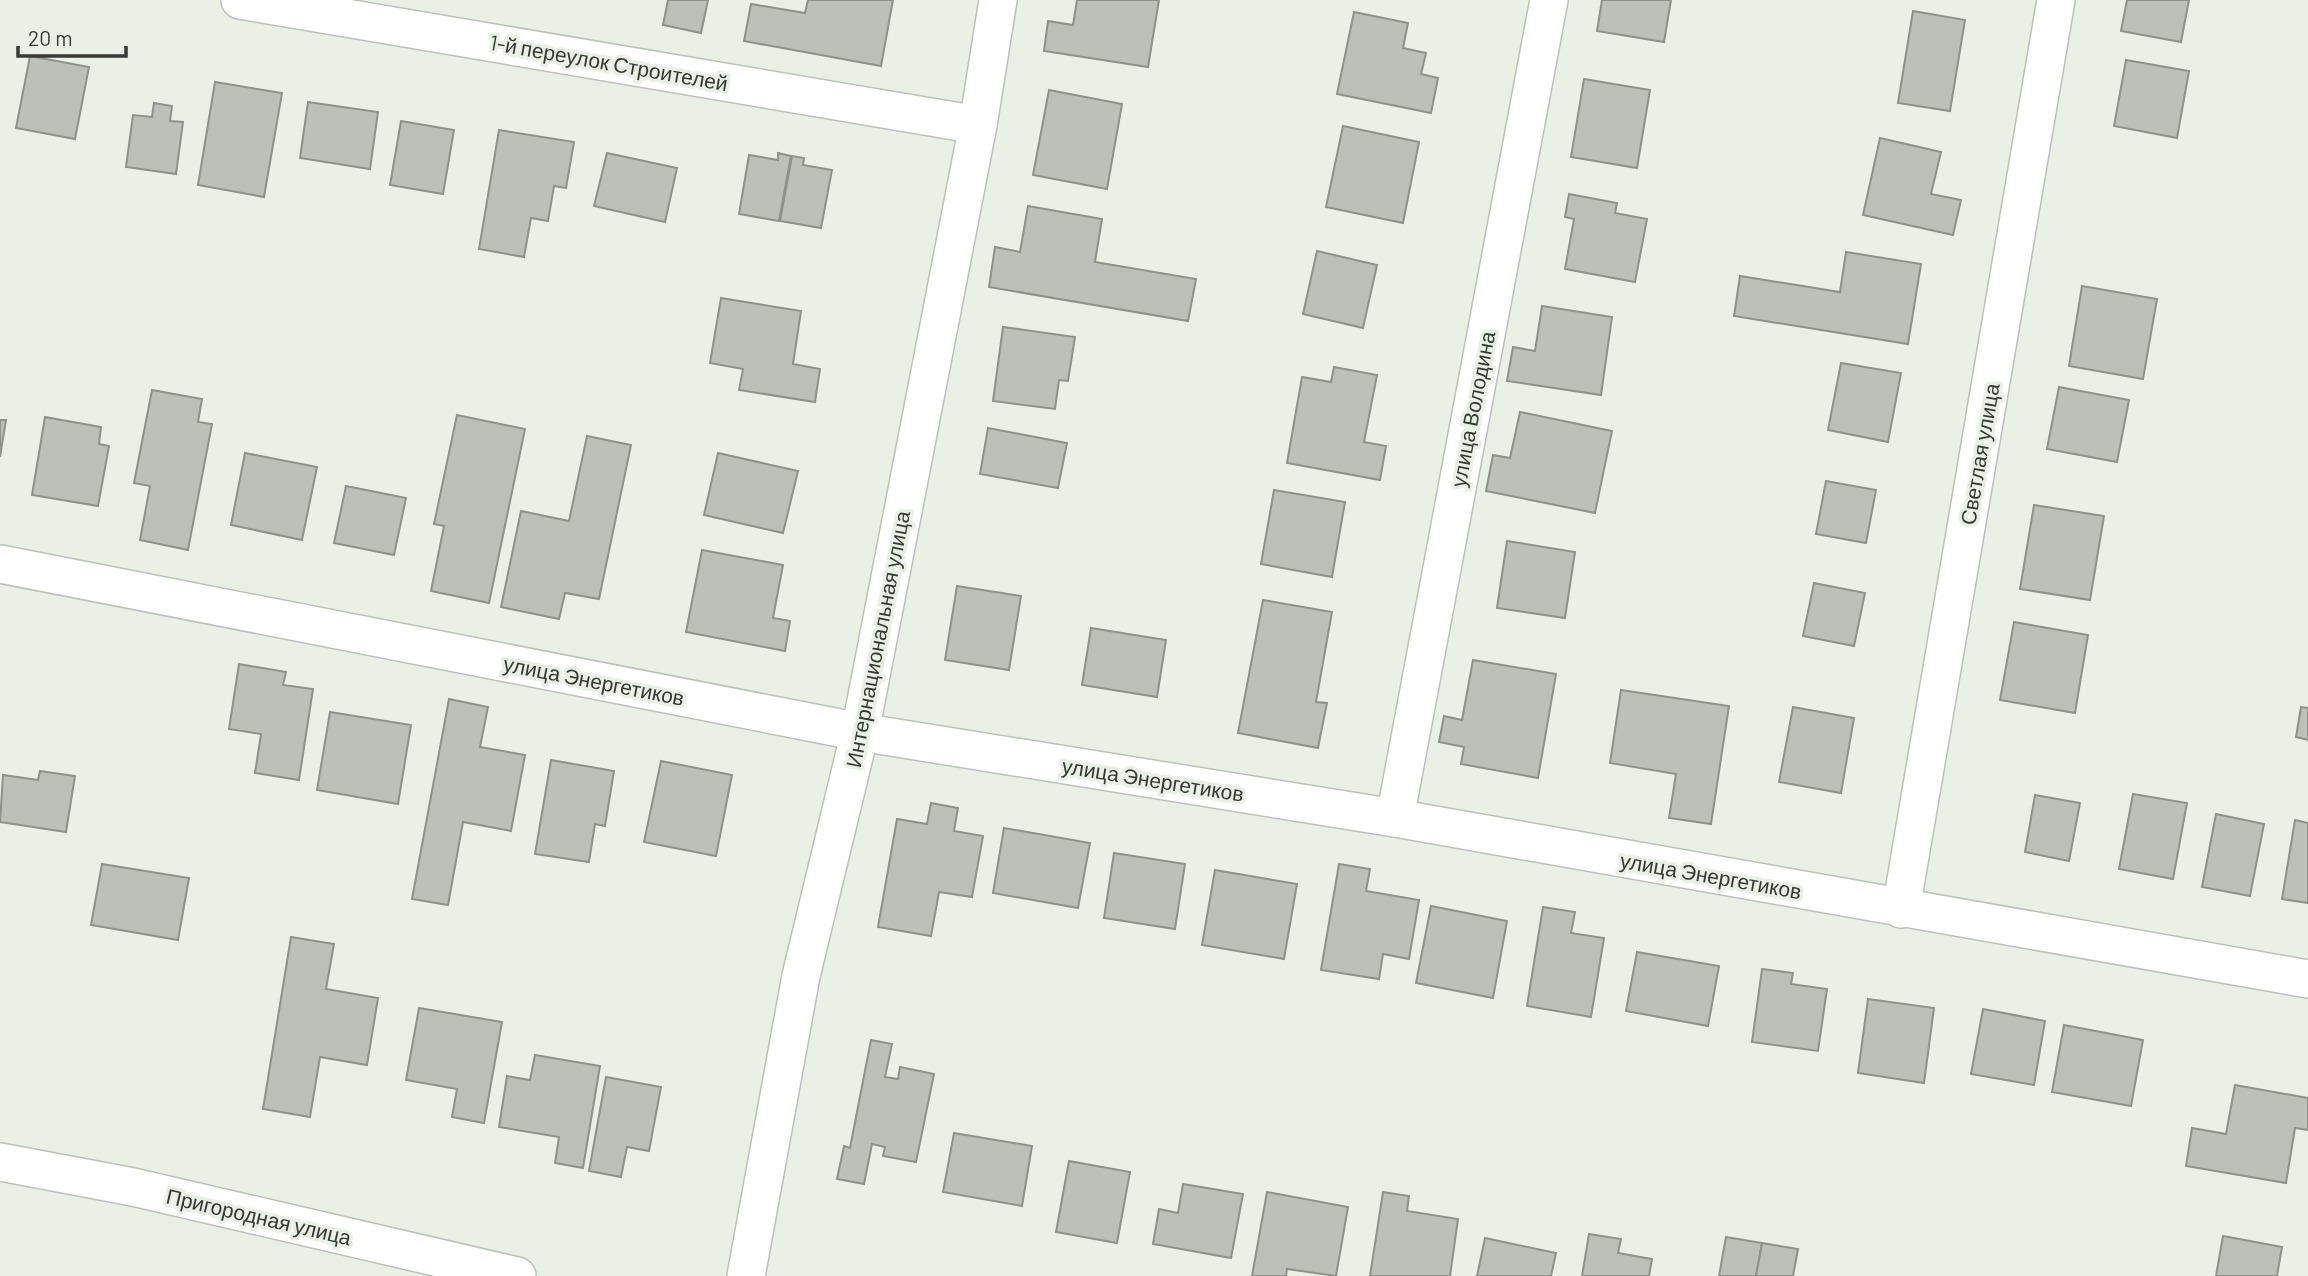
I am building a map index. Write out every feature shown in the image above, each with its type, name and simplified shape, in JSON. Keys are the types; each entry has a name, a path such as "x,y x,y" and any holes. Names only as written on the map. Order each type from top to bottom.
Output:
{"street":[{"name":"1-й переулок Строителей","path":"240,0 978,125"},
{"name":"Интернациональная улица","path":"746,1276 801,976 860,732 978,125 998,0"},
{"name":"улица Володина","path":"1395,818 1549,0"},
{"name":"Светлая улица","path":"1902,909 2056,0"},
{"name":"улица Энергетиков","path":"0,564 860,732 1395,818 2308,979"},
{"name":"Пригородная улица","path":"0,1162 133,1186 517,1276"}],"building":[{"path":"668,0 708,0 701,33 663,25"},
{"path":"808,0 893,0 881,66 744,41 751,4 805,13"},
{"path":"1077,0 1159,0 1148,67 1044,51 1048,21 1073,25"},
{"path":"1602,0 1671,0 1664,42 1597,31"},
{"path":"2127,0 2189,0 2181,42 2121,31"},
{"path":"1913,11 1965,20 1950,111 1898,103"},
{"path":"1354,12 1408,23 1403,48 1426,53 1421,74 1438,78 1431,113 1337,94"},
{"path":"30,56 89,67 75,139 16,128"},
{"path":"2126,60 2189,71 2177,138 2114,126"},
{"path":"1584,79 1650,90 1637,168 1571,157"},
{"path":"215,82 282,93 264,197 198,185"},
{"path":"1049,90 1122,104 1107,189 1033,175"},
{"path":"308,102 378,112 370,169 300,158"},
{"path":"154,103 172,106 170,121 183,122 176,174 126,167 133,115 152,117"},
{"path":"401,121 454,130 443,194 390,185"},
{"path":"1343,126 1419,142 1403,223 1326,207"},
{"path":"499,130 574,142 566,188 554,186 548,221 531,218 524,257 479,249"},
{"path":"1880,138 1941,152 1931,194 1961,200 1953,235 1863,215"},
{"path":"607,153 677,168 665,222 594,206"},
{"path":"778,153 791,156 779,221 739,214 749,155 778,160"},
{"path":"792,156 804,158 803,165 832,170 821,228 780,221"},
{"path":"1569,194 1617,203 1615,213 1647,219 1635,282 1565,269 1574,219 1565,217"},
{"path":"1028,206 1102,219 1095,262 1196,279 1188,321 989,287 995,247 1020,252"},
{"path":"1317,251 1377,265 1363,328 1303,314"},
{"path":"1846,252 1921,264 1908,344 1734,316 1740,276 1840,292"},
{"path":"2082,286 2157,299 2143,379 2069,366"},
{"path":"721,298 801,311 793,364 820,369 815,402 739,390 743,369 710,363"},
{"path":"1542,306 1612,317 1601,395 1507,381 1513,347 1535,351"},
{"path":"1003,327 1075,337 1068,381 1059,380 1055,409 993,401"},
{"path":"1841,363 1901,373 1888,442 1828,430"},
{"path":"1334,367 1377,375 1364,442 1386,446 1380,480 1287,463 1302,377 1331,382"},
{"path":"2059,387 2129,400 2117,462 2047,449"},
{"path":"152,390 202,399 198,422 212,424 188,550 140,540 150,486 134,483"},
{"path":"1520,412 1612,431 1595,513 1486,491 1493,455 1510,458"},
{"path":"457,415 525,429 489,603 431,591 444,526 434,524"},
{"path":"45,417 101,427 99,444 109,446 98,506 32,495"},
{"path":"0,420 6,420 0,457"},
{"path":"988,428 1067,443 1058,488 980,474"},
{"path":"587,436 631,445 599,599 565,593 559,619 501,607 521,511 569,521"},
{"path":"245,453 317,467 302,540 231,525"},
{"path":"718,453 798,471 783,533 704,515"},
{"path":"1826,481 1876,490 1866,543 1816,534"},
{"path":"346,486 406,498 394,555 334,543"},
{"path":"1274,490 1345,502 1332,577 1261,564"},
{"path":"2034,505 2104,516 2090,600 2020,589"},
{"path":"1507,541 1575,552 1565,618 1497,608"},
{"path":"702,550 783,565 773,618 790,621 785,651 686,632"},
{"path":"1814,583 1865,593 1854,646 1803,636"},
{"path":"957,586 1021,596 1009,670 945,660"},
{"path":"1263,600 1332,612 1316,702 1327,703 1318,748 1238,733"},
{"path":"2014,622 2088,635 2075,713 2000,700"},
{"path":"1091,628 1166,640 1157,697 1082,685"},
{"path":"1473,660 1556,674 1538,778 1461,764 1464,747 1439,742 1444,716 1462,720"},
{"path":"239,664 286,672 283,685 313,689 299,780 255,773 261,734 229,729"},
{"path":"1621,690 1729,706 1711,824 1669,818 1676,774 1610,763"},
{"path":"449,699 488,707 480,747 525,755 511,831 463,822 448,905 412,899"},
{"path":"1793,707 1854,718 1841,793 1779,782"},
{"path":"2301,707 2308,708 2308,740 2296,737"},
{"path":"330,712 411,725 398,804 317,790"},
{"path":"551,760 614,771 605,826 595,824 589,862 535,854"},
{"path":"661,761 732,775 716,856 644,842"},
{"path":"40,771 75,776 66,832 0,822 3,775 38,780"},
{"path":"2133,794 2187,803 2173,879 2119,869"},
{"path":"2035,795 2080,803 2069,861 2025,852"},
{"path":"931,803 958,808 954,831 983,836 972,897 939,892 931,936 878,927 897,819 927,824"},
{"path":"2216,814 2264,824 2250,896 2202,887"},
{"path":"2295,820 2308,823 2308,903 2282,899"},
{"path":"1004,828 1090,843 1078,908 993,893"},
{"path":"1114,853 1185,864 1175,929 1104,918"},
{"path":"102,864 189,878 178,940 91,925"},
{"path":"1339,864 1370,869 1366,891 1419,900 1409,959 1383,954 1379,979 1321,970"},
{"path":"1215,870 1297,884 1284,959 1202,945"},
{"path":"1431,906 1507,921 1493,998 1416,983"},
{"path":"1543,907 1575,912 1571,933 1604,938 1591,1017 1527,1006"},
{"path":"291,937 334,944 326,989 378,998 367,1065 320,1057 310,1117 263,1109"},
{"path":"1637,952 1719,966 1708,1026 1626,1011"},
{"path":"1762,969 1793,973 1791,984 1827,989 1818,1051 1752,1042"},
{"path":"1868,999 1934,1008 1924,1083 1858,1073"},
{"path":"419,1008 502,1022 484,1123 452,1117 457,1089 406,1080"},
{"path":"1983,1009 2045,1021 2034,1085 1971,1074"},
{"path":"2064,1025 2143,1040 2131,1106 2052,1092"},
{"path":"871,1040 892,1044 885,1077 898,1079 900,1067 934,1074 916,1162 883,1156 885,1147 872,1144 864,1184 837,1179 844,1146 850,1148"},
{"path":"535,1055 600,1066 583,1168 555,1163 559,1137 499,1127 507,1076 530,1080"},
{"path":"606,1077 661,1087 649,1151 627,1147 621,1177 589,1171"},
{"path":"2235,1085 2308,1098 2308,1130 2295,1128 2286,1183 2186,1166 2192,1128 2226,1134"},
{"path":"954,1133 1032,1146 1022,1206 943,1192"},
{"path":"1069,1161 1130,1172 1117,1243 1056,1232"},
{"path":"1183,1184 1243,1194 1231,1258 1153,1244 1159,1209 1178,1213"},
{"path":"1267,1192 1348,1207 1336,1276 1287,1269 1286,1276 1252,1276"},
{"path":"1383,1192 1409,1196 1407,1211 1458,1219 1450,1276 1370,1276"},
{"path":"1589,1234 1621,1239 1618,1253 1652,1259 1649,1276 1582,1276"},
{"path":"2223,1236 2282,1247 2277,1276 2216,1276"},
{"path":"1726,1237 1762,1243 1756,1276 1719,1276"},
{"path":"1485,1238 1556,1253 1551,1276 1477,1276"},
{"path":"1762,1243 1798,1249 1793,1276 1756,1276"}]}
